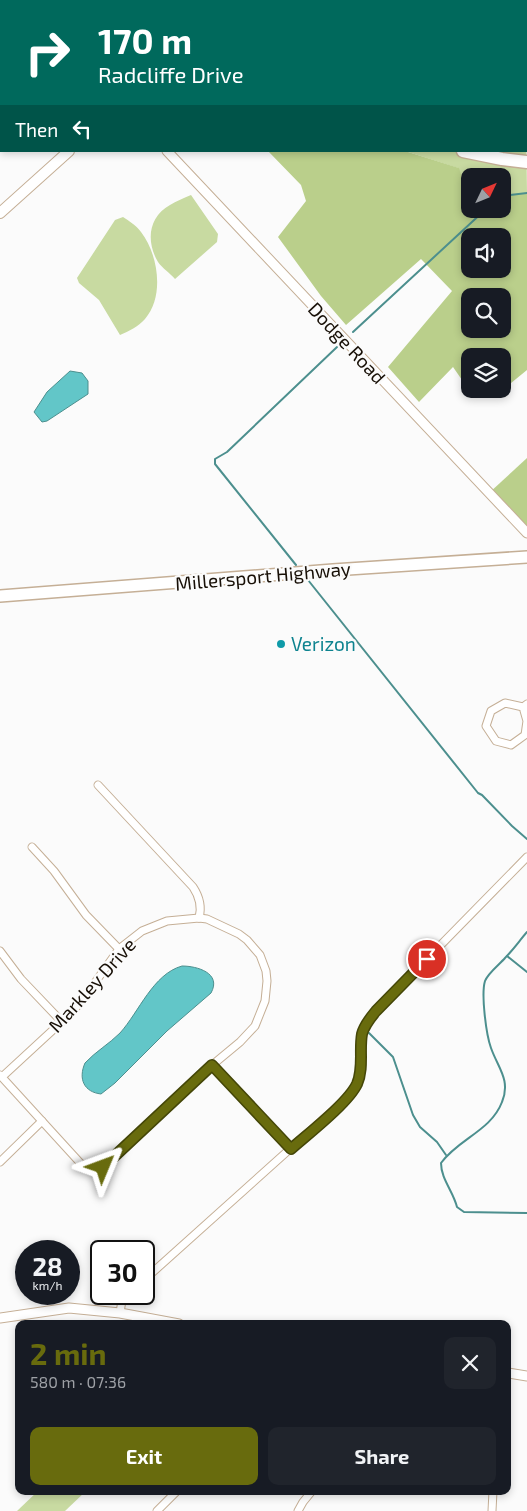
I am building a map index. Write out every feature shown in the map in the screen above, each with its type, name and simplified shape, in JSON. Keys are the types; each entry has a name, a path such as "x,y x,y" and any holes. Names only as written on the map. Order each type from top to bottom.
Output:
{"highway":[{"path":"467,152 527,162"}],"main road":[{"path":"0,213 68,152"},
{"name":"Millersport Highway","path":"0,596 527,557"}],"street":[{"name":"Dodge Road","path":"168,152 527,533"},
{"path":"505,704 525,706 527,721 525,735 511,745 496,741 486,726 491,711 505,704"},
{"path":"98,785 193,886 201,911 199,918"},
{"path":"32,847 54,871 86,915 119,949"},
{"path":"155,1270 349,1096 357,1083 361,1070 362,1032 376,1011 527,857"},
{"name":"Markley Drive","path":"1,1076 62,1022 81,1002 119,949 134,936 154,925 176,919 207,919 239,934 260,955 266,971 267,981 265,1000 255,1026 240,1042 212,1065 97,1172 83,1166 42,1122"},
{"path":"0,950 21,979 62,1022"},
{"path":"212,1065 291,1149"},
{"path":"0,1162 42,1122 1,1076"},
{"path":"120,1313 121,1305"},
{"path":"0,1318 68,1308 120,1313 158,1320"},
{"path":"511,1373 527,1376"},
{"path":"156,1511 173,1495"},
{"path":"298,1511 309,1495"},
{"path":"492,1511 493,1495"}],"green space":[{"path":"269,152 408,152 459,168 461,174 461,218 511,218 511,195 527,193 527,370 511,383 511,348 461,348 461,378 453,367 419,402 388,367 452,291 421,259 346,325 321,296 278,237 306,201 301,185"},
{"path":"408,152 526,152 527,193 511,195 511,168 461,168 461,176 458,168"},
{"path":"191,195 218,234 217,242 175,279 158,262 154,254 151,230 157,216 163,210"},
{"path":"123,217 137,227 147,241 155,263 157,287 151,310 145,319 136,327 120,335 99,300 79,283 77,278 115,220"},
{"path":"527,458 527,533 489,493"},
{"path":"34,1495 82,1495 65,1511 17,1511"}],"water":[{"path":"70,371 82,373 88,381 88,394 47,421 42,422 34,412 47,392"},
{"path":"182,966 201,969 211,976 214,986 211,993 167,1031 115,1083 101,1094 90,1091 84,1084 82,1074 85,1063 120,1033 147,995 163,977 172,970"}],"waterway":[{"path":"511,195 527,193"},
{"path":"353,332 476,218"},
{"path":"296,565 215,464 215,459 227,452 337,347"},
{"path":"308,580 478,793 527,839"},
{"path":"527,932 489,975 484,987 489,1042 502,1074 505,1087 502,1102 490,1120 456,1147 441,1163 445,1180 457,1207 464,1212 527,1213"},
{"path":"507,956 527,972"},
{"path":"369,1033 393,1057 413,1115 420,1127 437,1142 446,1155"}],"place":[{"name":"Verizon","path":"281,644"}],"route":[{"path":"103,1167 212,1065 291,1149 349,1096 357,1083 361,1070 362,1032 369,1019 427,959"}]}
